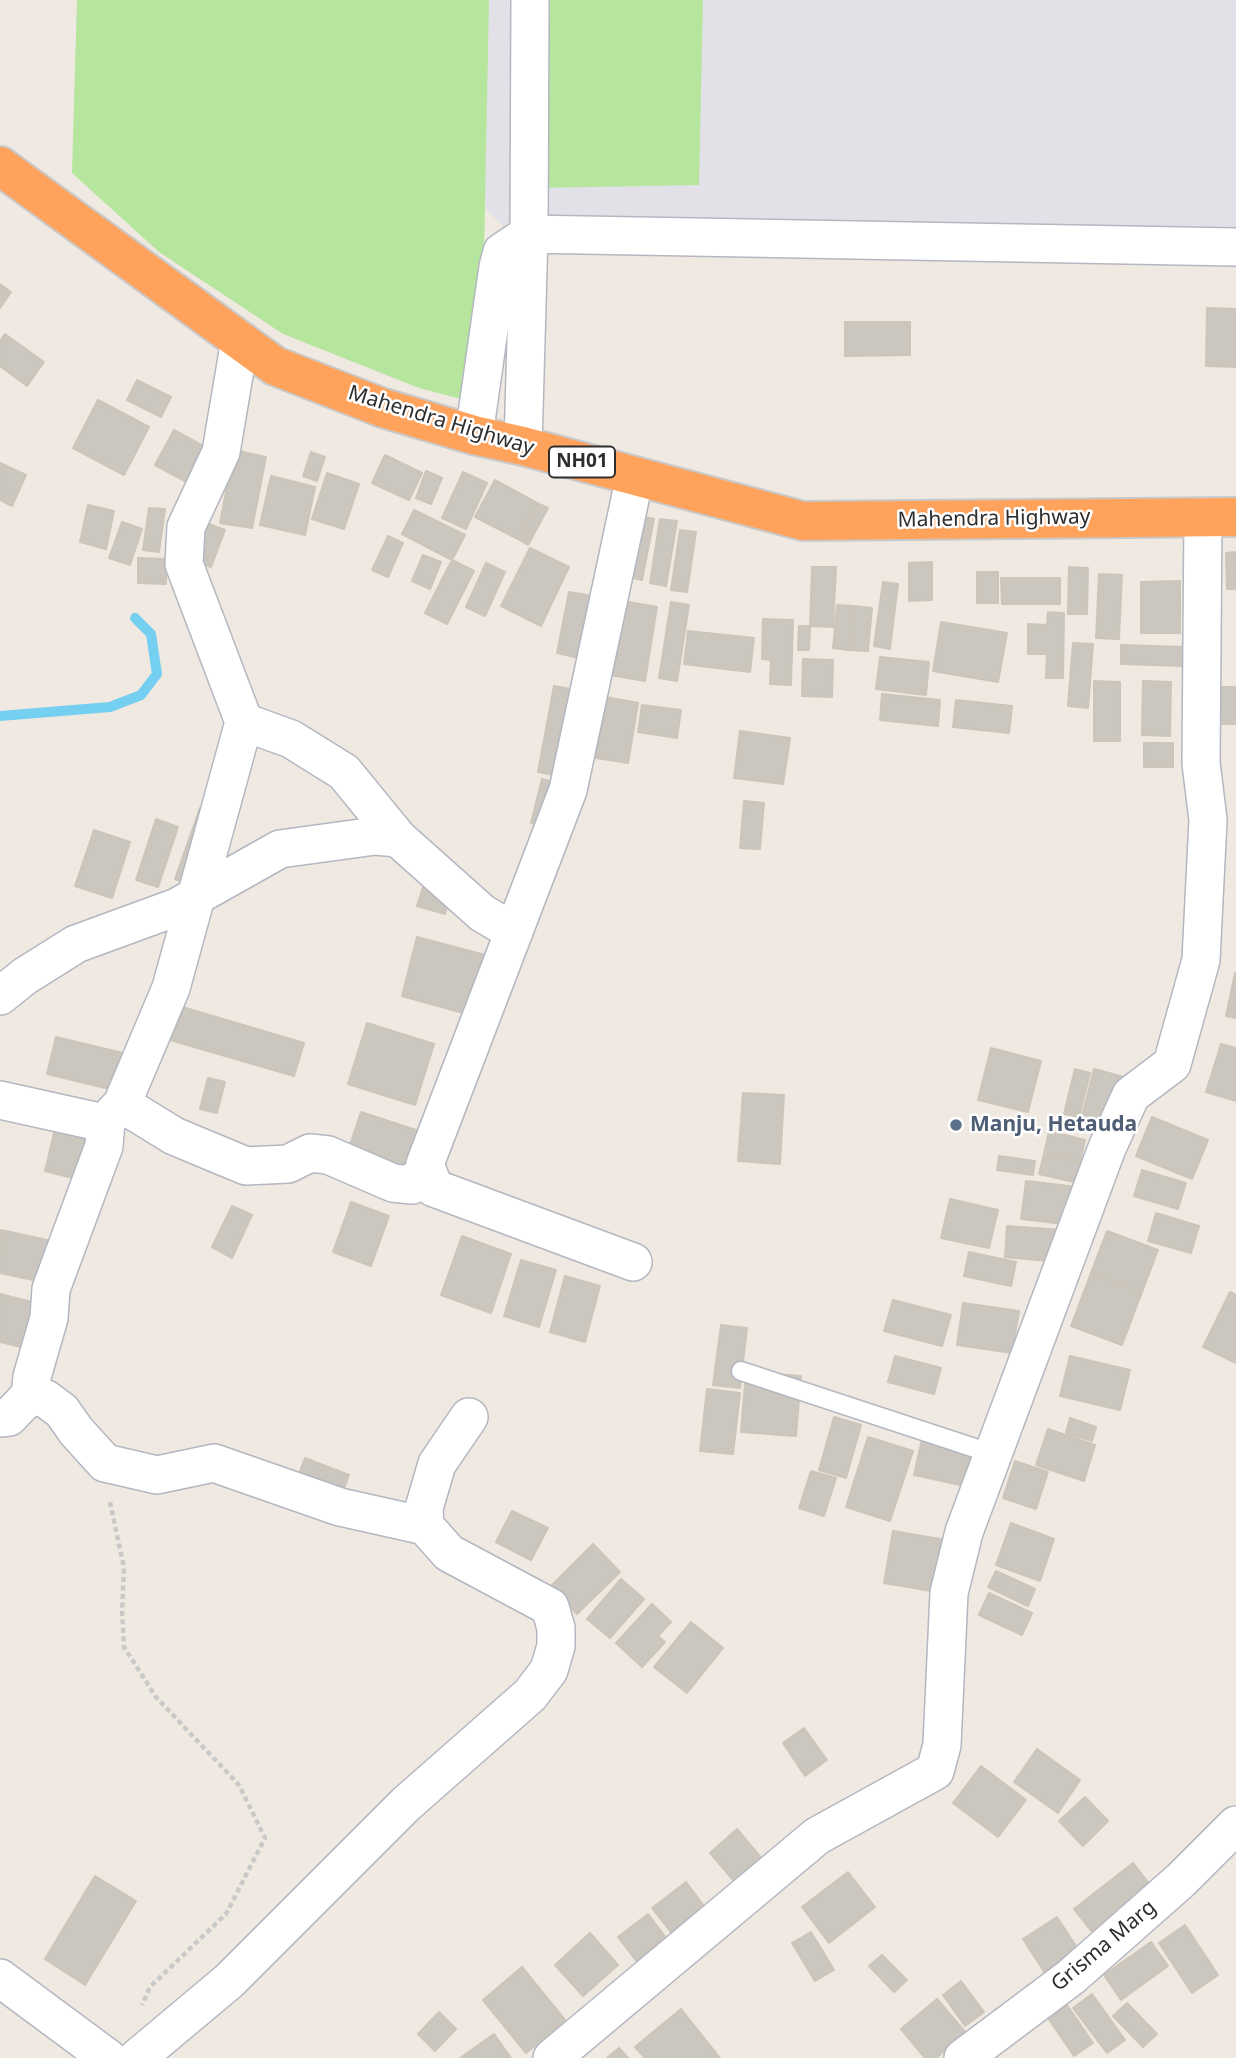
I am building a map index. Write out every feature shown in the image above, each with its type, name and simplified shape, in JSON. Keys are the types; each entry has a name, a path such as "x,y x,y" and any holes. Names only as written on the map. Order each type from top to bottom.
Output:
{"highway":[{"name":"Mahendra Highway","path":"0,166 275,366 383,408 474,435 803,521 1220,517"}],"street":[{"path":"523,446 529,234 530,0"},
{"path":"474,435 502,252 529,234 1236,247"},
{"path":"0,1418 9,1418 30,1395 32,1377 50,1318 51,1289 114,1112 171,988 244,722 184,564 186,527 222,452 240,340"},
{"path":"633,1262 434,1188 425,1164 568,790 635,476"},
{"path":"552,2058 817,1836 935,1771 942,1745 949,1593 964,1532 1107,1148 1131,1095 1172,1064 1201,960 1208,820 1201,763 1220,517"},
{"path":"244,722 291,739 344,772 398,838 482,914 514,932"},
{"path":"0,996 25,976 76,944 177,907 280,849 375,836 398,838"},
{"path":"0,1100 104,1123 114,1112"},
{"path":"114,1112 246,1166 288,1164 310,1153 328,1155 393,1183 412,1185 427,1168"},
{"path":"0,1978 129,2056 229,1981 406,1804 530,1695 549,1670 556,1646 556,1628 550,1606 449,1553 425,1526 340,1507 214,1463 157,1475 105,1463 62,1411 46,1399 30,1395"},
{"path":"425,1526 424,1508 438,1464 469,1417"},
{"name":"Grisma Marg","path":"963,2058 1071,1976 1181,1880 1236,1825"}],"lane":[{"path":"741,1371 993,1454"}],"path":[{"path":"105,1463 124,1568 124,1647 156,1697 239,1785 265,1838 226,1914 150,1987 131,2030 129,2056"}],"shaded area":[{"path":"275,0 1236,0 1236,260 519,242"}],"green space":[{"path":"77,0 489,0 481,404 419,388 283,334 159,252 72,173"},
{"path":"542,0 703,0 699,185 538,188"}],"building":[{"path":"0,284 11,292 0,308"},
{"path":"1207,308 1236,309 1236,367 1206,366"},
{"path":"845,322 910,322 910,355 845,356"},
{"path":"5,334 44,362 27,386 0,366 0,341"},
{"path":"137,380 171,397 161,417 127,400"},
{"path":"98,400 149,427 124,475 73,448"},
{"path":"174,430 216,453 198,488 155,465"},
{"path":"234,450 266,457 252,528 220,523"},
{"path":"311,452 325,457 317,481 303,476"},
{"path":"385,455 422,473 409,500 372,483"},
{"path":"0,463 26,475 12,506 0,500"},
{"path":"426,471 442,478 431,504 416,498"},
{"path":"463,472 487,483 466,529 442,518"},
{"path":"327,473 359,484 344,529 312,519"},
{"path":"271,476 315,487 305,535 260,525"},
{"path":"495,480 537,503 518,539 475,517"},
{"path":"537,503 548,508 528,545 518,539"},
{"path":"88,505 114,511 106,549 80,542"},
{"path":"149,508 165,509 159,552 143,550"},
{"path":"414,510 465,535 452,560 402,534"},
{"path":"635,515 654,519 642,580 624,576"},
{"path":"660,519 677,521 666,586 650,583"},
{"path":"122,522 142,529 130,565 109,558"},
{"path":"209,524 225,530 211,567 195,561"},
{"path":"680,530 696,532 687,592 671,590"},
{"path":"388,536 403,543 388,577 372,570"},
{"path":"530,548 569,567 541,626 501,606"},
{"path":"1236,552 1236,589 1227,589 1226,553"},
{"path":"423,555 441,562 430,589 412,581"},
{"path":"138,558 166,559 166,584 138,583"},
{"path":"452,560 474,571 447,624 425,613"},
{"path":"932,562 932,600 909,601 909,563"},
{"path":"486,563 505,572 485,616 466,607"},
{"path":"812,567 836,567 833,627 810,626"},
{"path":"1069,567 1088,568 1087,614 1068,614"},
{"path":"977,572 998,572 998,603 977,603"},
{"path":"1099,574 1122,575 1119,639 1096,638"},
{"path":"1001,578 1060,578 1060,604 1002,604"},
{"path":"1180,581 1180,633 1141,633 1141,582"},
{"path":"883,582 898,584 890,649 874,646"},
{"path":"569,592 605,598 592,661 557,653"},
{"path":"623,601 657,607 645,681 610,675"},
{"path":"671,602 689,605 677,681 659,678"},
{"path":"837,605 853,606 848,650 833,648"},
{"path":"853,606 872,608 868,651 848,650"},
{"path":"1048,612 1064,613 1063,678 1046,678 1047,654 1028,654 1028,624 1047,625"},
{"path":"763,619 793,620 791,685 770,684 771,660 762,659"},
{"path":"941,622 1007,633 998,682 933,671"},
{"path":"799,626 810,626 809,650 798,650"},
{"path":"688,631 754,638 750,672 684,664"},
{"path":"1073,643 1093,644 1088,708 1068,706"},
{"path":"1121,645 1183,647 1182,666 1121,664"},
{"path":"880,657 929,662 926,695 876,689"},
{"path":"803,659 833,660 832,697 802,696"},
{"path":"1094,681 1120,682 1120,741 1094,741"},
{"path":"1143,681 1171,682 1170,736 1142,735"},
{"path":"554,686 581,691 565,777 538,772"},
{"path":"1215,687 1236,687 1236,724 1214,724"},
{"path":"882,694 940,700 938,726 880,720"},
{"path":"606,697 638,703 628,763 596,758"},
{"path":"956,700 1012,706 1009,733 953,727"},
{"path":"642,705 681,710 677,738 638,732"},
{"path":"740,731 790,738 783,784 734,778"},
{"path":"1144,743 1173,743 1173,767 1144,767"},
{"path":"542,779 561,784 549,827 531,823"},
{"path":"744,801 764,803 760,849 740,848"},
{"path":"200,808 217,814 192,885 175,879"},
{"path":"156,819 178,827 158,887 136,880"},
{"path":"94,830 130,842 112,898 75,886"},
{"path":"425,881 452,889 445,914 417,906"},
{"path":"417,937 489,956 474,1016 402,996"},
{"path":"1236,974 1236,1018 1226,1016"},
{"path":"179,1006 304,1043 294,1076 170,1040"},
{"path":"367,1023 434,1044 415,1105 348,1084"},
{"path":"56,1037 131,1055 122,1092 47,1074"},
{"path":"1221,1044 1236,1048 1236,1101 1206,1092"},
{"path":"991,1048 1041,1061 1028,1112 978,1100"},
{"path":"1075,1069 1090,1073 1079,1117 1064,1114"},
{"path":"1094,1069 1124,1077 1111,1128 1081,1120"},
{"path":"208,1078 225,1082 217,1113 200,1109"},
{"path":"743,1093 784,1095 780,1164 738,1161"},
{"path":"361,1112 419,1131 403,1179 345,1160"},
{"path":"1152,1117 1208,1140 1192,1179 1136,1156"},
{"path":"55,1129 99,1140 89,1182 45,1171"},
{"path":"1049,1131 1085,1140 1080,1162 1044,1154"},
{"path":"1044,1154 1088,1163 1083,1184 1039,1174"},
{"path":"999,1156 1035,1161 1033,1175 997,1170"},
{"path":"1142,1170 1186,1183 1178,1209 1134,1196"},
{"path":"1026,1181 1078,1187 1073,1225 1021,1219"},
{"path":"950,1199 998,1210 989,1248 941,1238"},
{"path":"351,1202 389,1216 371,1266 333,1252"},
{"path":"232,1206 252,1215 232,1258 212,1247"},
{"path":"1156,1213 1199,1226 1191,1253 1148,1241"},
{"path":"1007,1226 1062,1230 1059,1262 1005,1257"},
{"path":"1,1230 56,1242 47,1283 0,1273"},
{"path":"1107,1231 1158,1250 1142,1292 1091,1273"},
{"path":"462,1236 511,1254 491,1313 441,1295"},
{"path":"969,1252 1016,1262 1011,1286 964,1276"},
{"path":"521,1260 556,1270 539,1327 504,1316"},
{"path":"1091,1273 1142,1292 1122,1345 1071,1326"},
{"path":"565,1276 600,1286 585,1342 550,1332"},
{"path":"1230,1292 1236,1295 1236,1363 1203,1347"},
{"path":"0,1294 44,1305 33,1350 0,1342"},
{"path":"893,1300 951,1315 942,1346 884,1331"},
{"path":"963,1303 1019,1311 1012,1353 957,1345"},
{"path":"721,1325 747,1328 740,1388 713,1385"},
{"path":"895,1356 941,1368 934,1394 888,1382"},
{"path":"1070,1356 1130,1370 1120,1410 1060,1396"},
{"path":"746,1372 801,1376 796,1436 741,1432"},
{"path":"707,1389 740,1393 733,1454 700,1451"},
{"path":"834,1417 861,1425 846,1478 819,1470"},
{"path":"1070,1418 1096,1427 1092,1441 1066,1433"},
{"path":"1048,1429 1095,1445 1084,1481 1036,1465"},
{"path":"924,1430 989,1444 979,1489 914,1475"},
{"path":"868,1437 913,1451 890,1521 846,1507"},
{"path":"305,1458 349,1475 340,1500 295,1484"},
{"path":"1015,1461 1048,1472 1036,1509 1003,1498"},
{"path":"811,1471 836,1478 824,1516 799,1508"},
{"path":"512,1511 548,1528 531,1560 496,1542"},
{"path":"1011,1523 1054,1539 1040,1581 996,1565"},
{"path":"893,1531 952,1541 943,1593 884,1583"},
{"path":"593,1544 620,1572 577,1614 551,1586"},
{"path":"996,1571 1035,1589 1028,1606 988,1587"},
{"path":"621,1579 644,1599 610,1638 587,1619"},
{"path":"989,1593 1032,1613 1022,1635 979,1615"},
{"path":"652,1604 671,1622 658,1636 665,1642 642,1667 616,1643"},
{"path":"691,1622 723,1648 687,1693 654,1667"},
{"path":"804,1728 827,1760 805,1776 783,1743"},
{"path":"1037,1749 1080,1780 1058,1813 1014,1782"},
{"path":"981,1766 1026,1800 998,1837 953,1803"},
{"path":"1085,1797 1108,1821 1083,1846 1059,1821"},
{"path":"737,1829 767,1865 740,1888 710,1853"},
{"path":"1133,1863 1151,1886 1092,1932 1074,1909"},
{"path":"848,1872 875,1907 829,1943 802,1907"},
{"path":"95,1876 136,1901 85,1985 45,1959"},
{"path":"686,1882 710,1914 677,1940 652,1908"},
{"path":"648,1914 674,1948 644,1971 618,1937"},
{"path":"1057,1917 1081,1954 1047,1976 1023,1939"},
{"path":"1185,1925 1218,1975 1192,1993 1159,1943"},
{"path":"811,1932 834,1970 815,1981 792,1943"},
{"path":"590,1933 618,1965 583,1996 555,1965"},
{"path":"1151,1942 1168,1966 1121,2000 1104,1975"},
{"path":"882,1955 907,1980 894,1992 869,1966"},
{"path":"522,1967 565,2020 526,2053 483,2000"},
{"path":"961,1981 984,2012 965,2026 943,1995"},
{"path":"1092,1994 1125,2040 1107,2053 1073,2008"},
{"path":"937,1999 966,2033 936,2058 925,2058 901,2029"},
{"path":"1127,2003 1157,2034 1143,2047 1113,2016"},
{"path":"1067,2005 1093,2043 1074,2056 1048,2018"},
{"path":"681,2009 720,2058 645,2058 635,2047"},
{"path":"439,2012 456,2029 435,2051 418,2034"},
{"path":"494,2034 511,2058 460,2058"},
{"path":"619,2048 628,2058 607,2058"}],"waterway":[{"path":"0,716 110,707 141,695 157,674 151,634 135,618"}],"place":[{"name":"Manju, Hetauda","path":"956,1125"}]}
